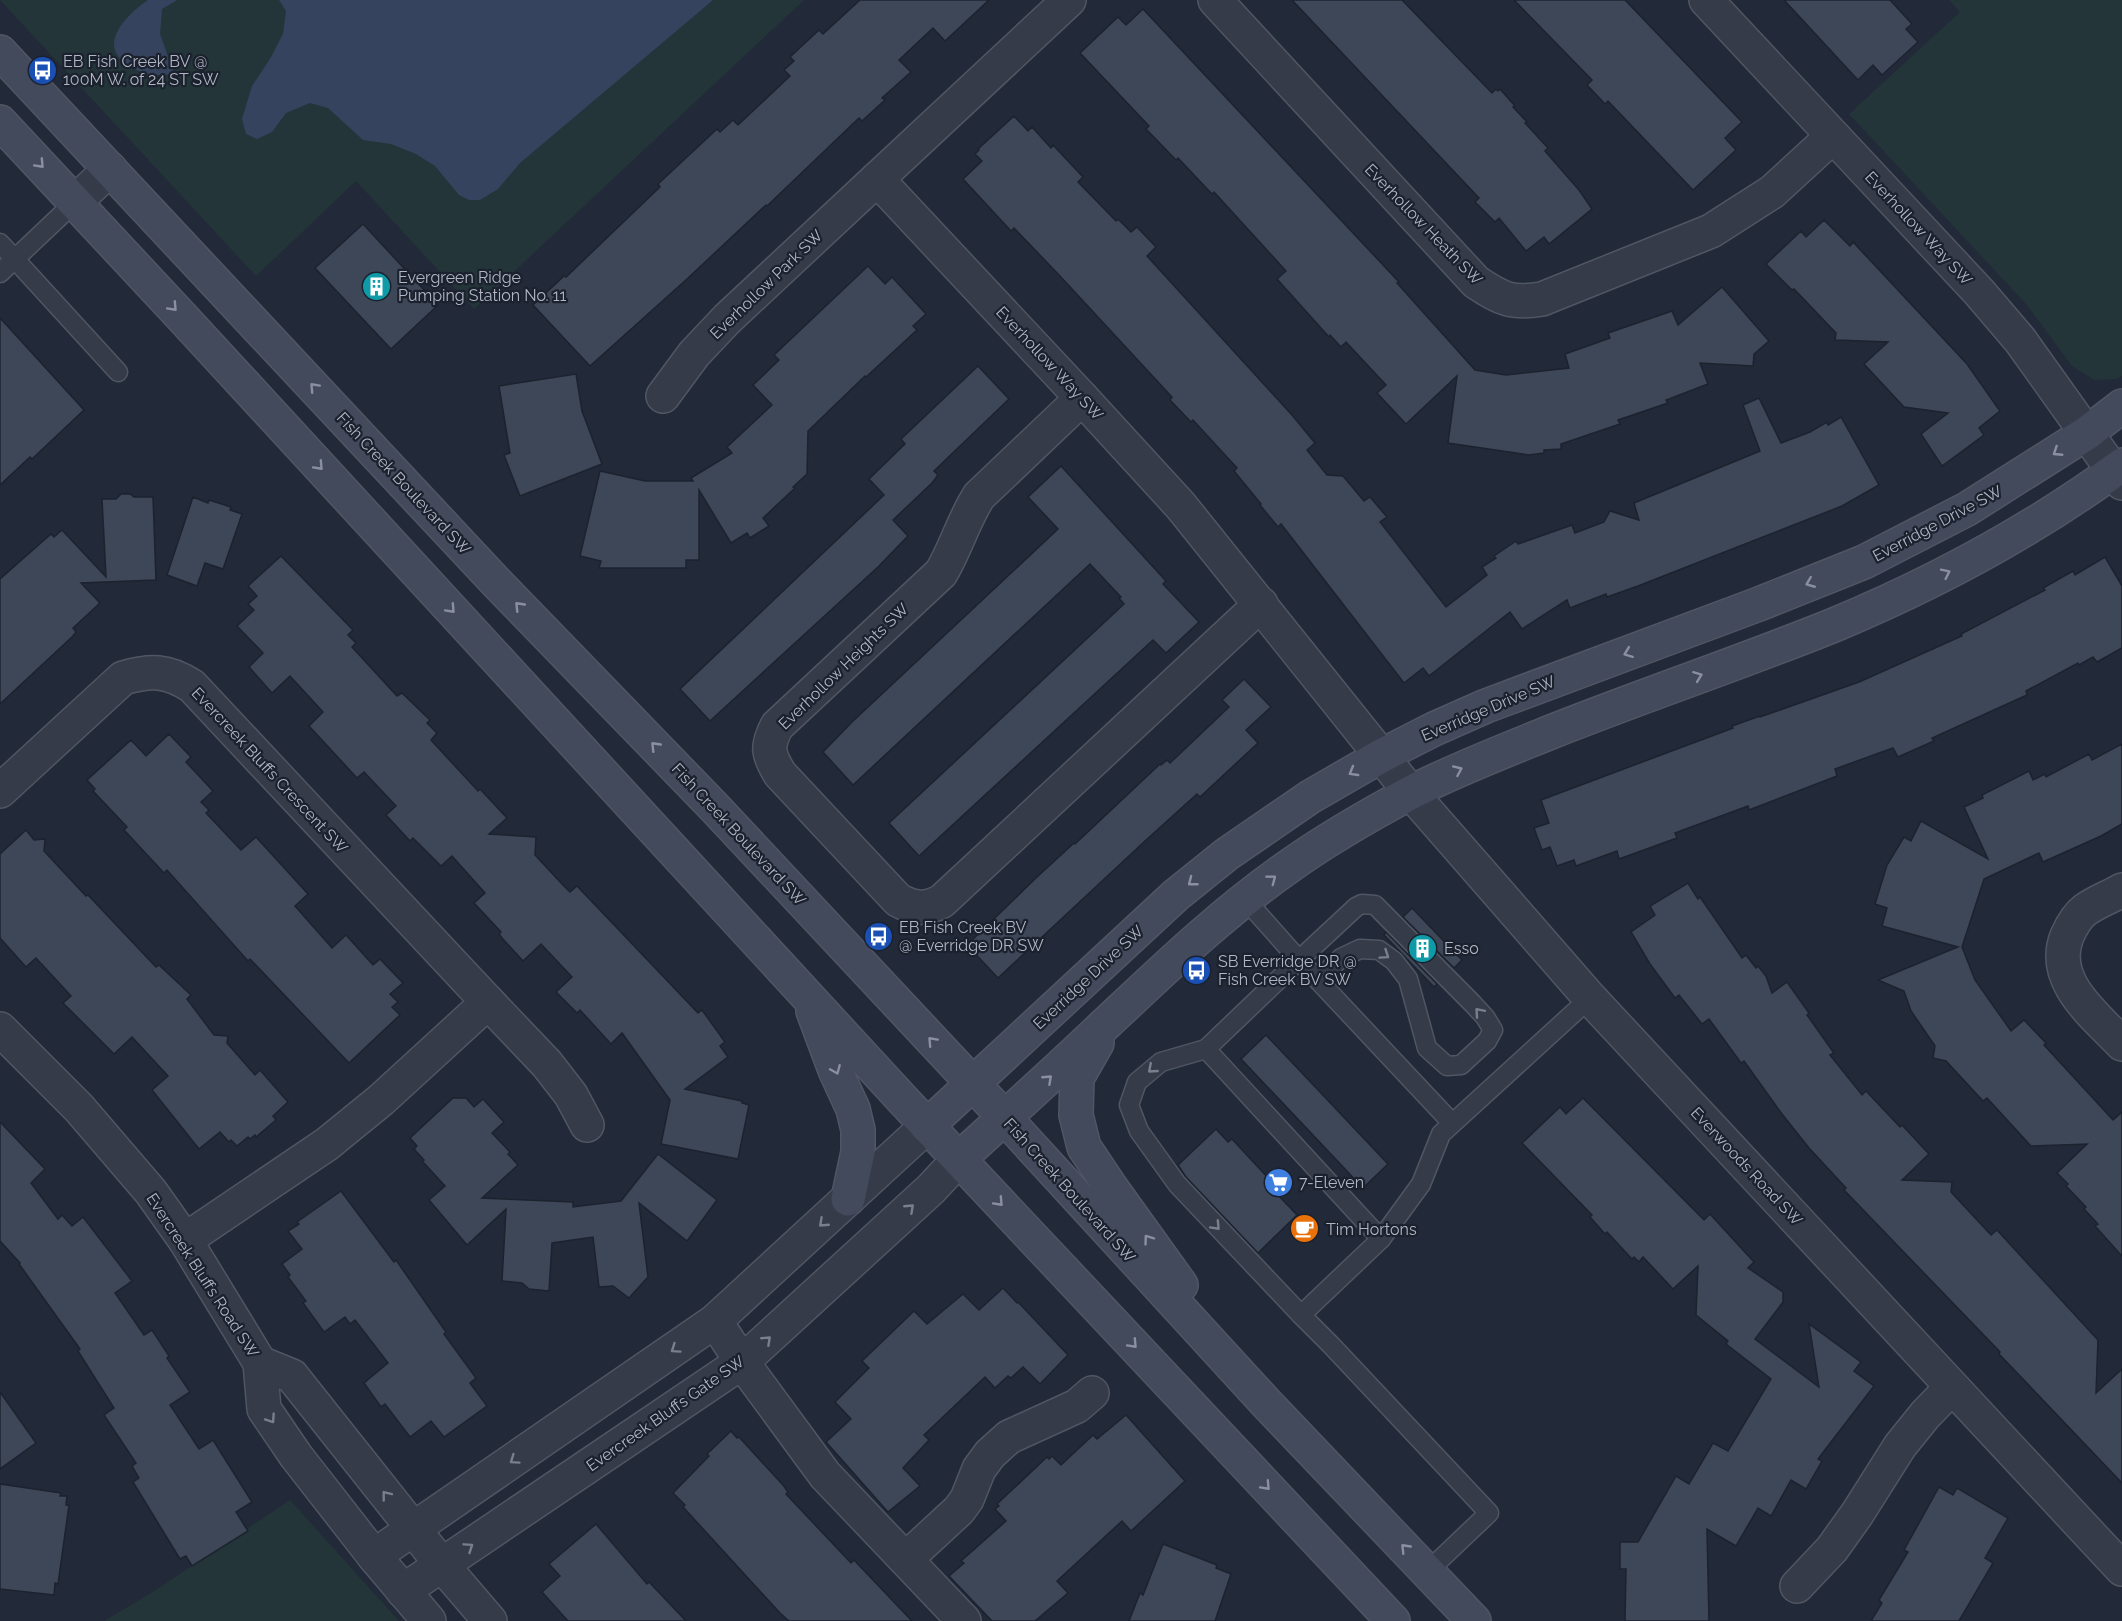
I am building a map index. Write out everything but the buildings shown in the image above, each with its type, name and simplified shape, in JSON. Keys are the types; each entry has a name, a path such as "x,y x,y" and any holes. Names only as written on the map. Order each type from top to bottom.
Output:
{"main road":[{"name":"Fish Creek Boulevard SW","path":"0,51 496,582 715,808 973,1083 1268,1405 1474,1621"},
{"path":"0,122 927,1126 1393,1621"},
{"name":"Everridge Drive SW","path":"927,1126 1184,888 1227,854 1310,797 1381,756 1486,706 1759,604 1864,562 1930,529 2017,479 2122,406"},
{"path":"959,1160 1179,954 1245,899 1332,837 1411,793 1485,758 1883,604 1958,568 2119,473"},
{"path":"1759,604 1775,647"},
{"path":"1137,995 1093,1048 1077,1078 1076,1115 1084,1147 1268,1405"},
{"path":"807,996 835,1070 853,1109 858,1130 858,1152 848,1199"}],"street":[{"path":"877,179 1069,0"},
{"name":"Everhollow Heath SW","path":"1215,0 1476,282 1498,297 1509,300 1523,302 1542,299 1711,231 1772,192 1833,136"},
{"name":"Everhollow Way SW","path":"1706,0 1979,292 2020,340 2119,473"},
{"path":"75,202 110,169"},
{"name":"Everhollow Park SW","path":"663,396 694,354 727,319 877,179"},
{"name":"Everhollow Way SW","path":"877,179 1181,506 1381,756"},
{"name":"Everhollow Heights SW","path":"1083,398 979,496 968,513 950,558 941,573 777,726 769,747 772,761 780,774 898,900 909,907 932,906 942,901 1261,604"},
{"name":"Evercreek Bluffs Crescent SW","path":"0,791 123,678 144,672 177,676 192,686 547,1064 571,1095 587,1125"},
{"name":"Everwoods Road SW","path":"1381,756 1590,998 2122,1569"},
{"path":"2122,891 2084,911 2071,926 2062,955 2064,971 2070,985 2122,1044"},
{"path":"185,1240 327,1144 381,1100 488,1002"},
{"name":"Evercreek Bluffs Road SW","path":"0,1029 79,1108 151,1192 185,1240 260,1363 264,1409 296,1456 374,1556 429,1621"},
{"path":"374,1556 715,1322 927,1126"},
{"name":"Evercreek Bluffs Gate SW","path":"403,1591 742,1362 931,1189 959,1160"},
{"path":"715,1322 825,1475 964,1621"},
{"name":"Evercreek Bluffs Road SW","path":"260,1363 292,1376 442,1565 490,1621"},
{"path":"1797,1586 1832,1548 1857,1514 1900,1446 1952,1387"},
{"path":"906,1560 959,1510 967,1499 980,1469 1000,1443 1077,1406 1092,1393"}],"lane":[{"path":"0,273 75,202"},
{"path":"0,243 118,372"},
{"path":"1245,899 1452,1123"},
{"path":"1318,980 1341,958 1360,949 1379,950 1394,961 1408,979 1427,1048 1447,1066 1461,1065 1487,1041 1492,1030 1485,1017 1473,1004 1375,905 1362,904 1356,907 1206,1049 1161,1062 1137,1082 1129,1105 1139,1131 1177,1184 1489,1513 1428,1571"},
{"path":"1301,1316 1381,1239 1420,1184 1441,1134 1590,998"},
{"path":"1206,1049 1381,1239"}],"shaded area":[{"path":"0,0 804,0 474,309 356,181 256,276"},
{"path":"1949,0 2122,0 2122,376 2117,379 2094,380 2072,366 2026,304 1849,114 1960,12"},
{"path":"290,1500 399,1621 104,1621 156,1590"}],"water":[{"path":"148,0 177,0 162,9 160,34 174,73 157,75 137,70 120,59 116,52 114,43 118,30 132,13"},
{"path":"279,0 713,0 520,163 498,189 480,200 469,200 459,195 435,166 416,154 391,144 363,140 328,108 310,103 286,113 272,132 257,139 246,134 242,119 252,86 283,34 286,11"}],"place":[{"name":"EB Fish Creek BV @ 100M W. of 24 ST SW","path":"42,70"},
{"name":"Evergreen Ridge Pumping Station No. 11","path":"377,286"},
{"name":"EB Fish Creek BV @ Everridge DR SW","path":"878,936"},
{"name":"Esso","path":"1423,948"},
{"name":"SB Everridge DR @ Fish Creek BV SW","path":"1197,970"},
{"name":"7-Eleven","path":"1278,1182"},
{"name":"Tim Hortons","path":"1305,1229"}]}
